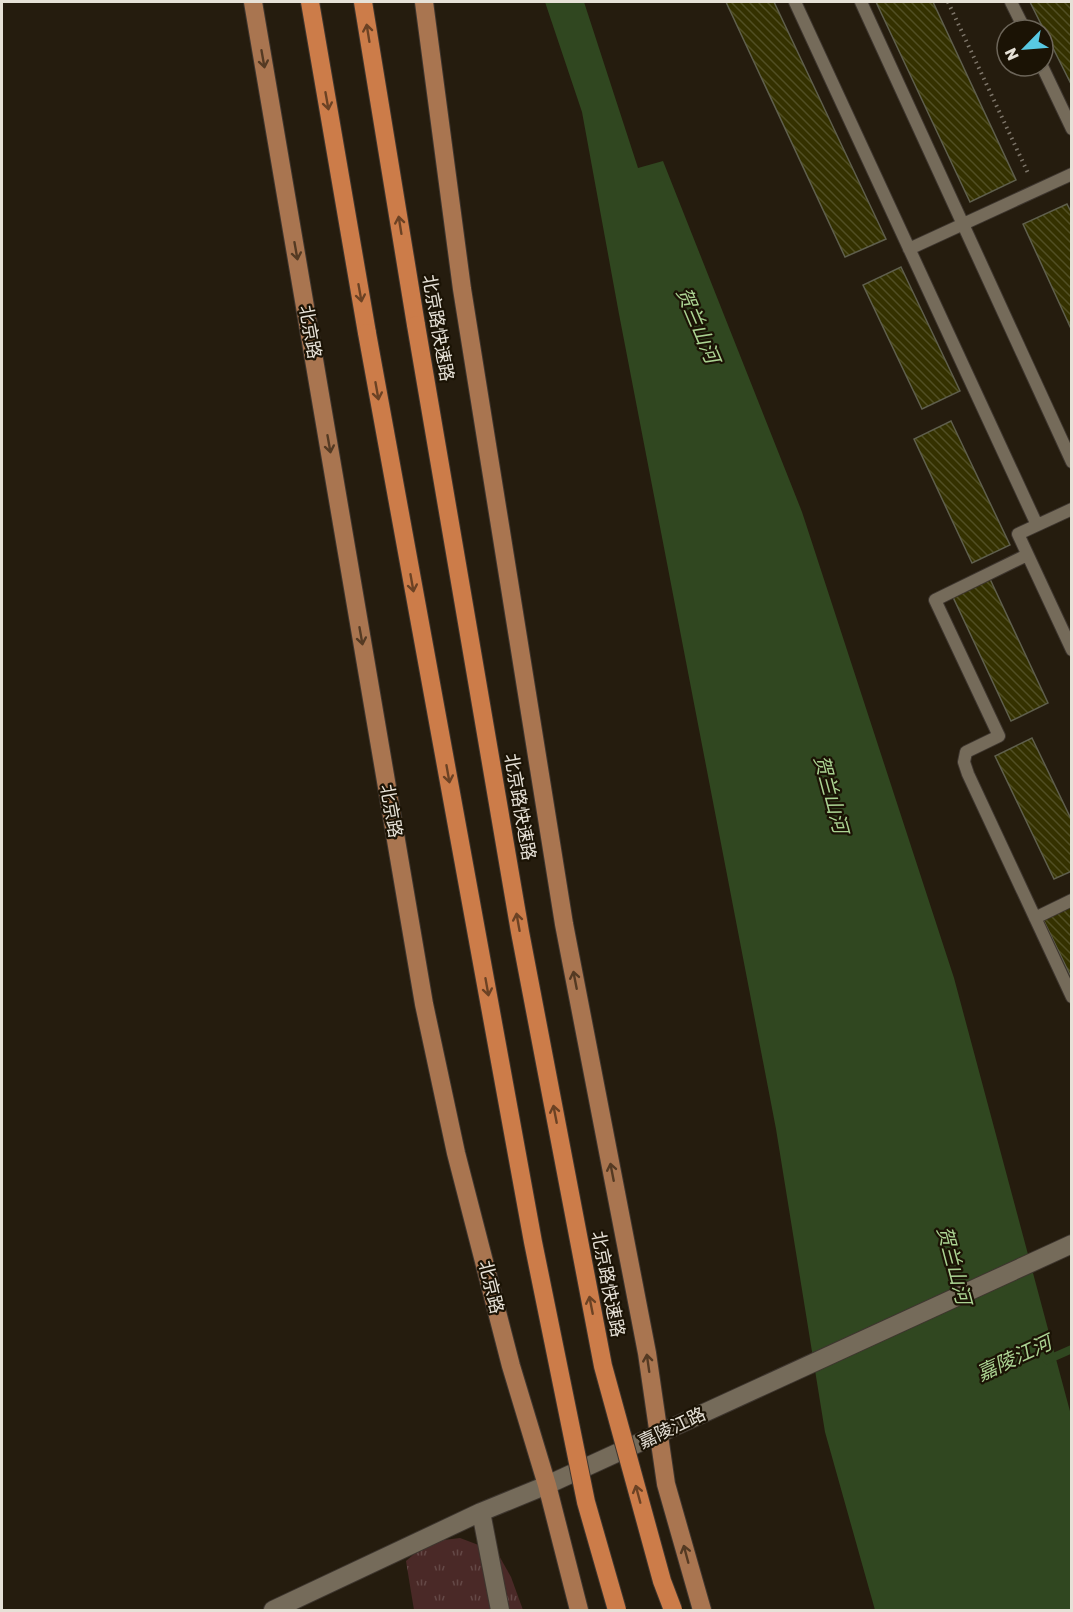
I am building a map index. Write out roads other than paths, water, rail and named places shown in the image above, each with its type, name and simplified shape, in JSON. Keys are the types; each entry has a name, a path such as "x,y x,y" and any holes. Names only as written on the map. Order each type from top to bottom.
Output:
{"highway":[{"path":"310,2 367,333 533,1242 586,1502 617,1611"},
{"name":"北京路快速路","path":"363,2 520,932 603,1366 662,1581 673,1611"}],"main road":[{"name":"北京路","path":"253,2 424,1004 456,1153 511,1366 547,1485 579,1611"},
{"path":"424,2 462,289 562,912 647,1353 666,1484 702,1611"}],"street":[{"name":"嘉陵江路","path":"273,1611 481,1512 547,1485 1070,1247"},
{"path":"481,1512 500,1611"}],"lane":[{"path":"795,2 1037,525"},
{"path":"861,2 1071,462"},
{"path":"1011,2 1019,18"},
{"path":"1048,78 1071,129"},
{"path":"909,249 1036,190 1070,177"},
{"path":"1071,509 1018,534 1071,650"},
{"path":"1027,555 935,600 999,736 966,752 964,762 1071,997"},
{"path":"1035,918 1071,900"}],"water":[{"name":"贺兰山河","path":"545,2 584,2 638,168 663,161 802,512 954,978 1071,1415 1071,1610 875,1610 825,1432 776,1129 582,112"}],"waterway":[{"name":"嘉陵江河","path":"1047,1360 1072,1349"}]}
